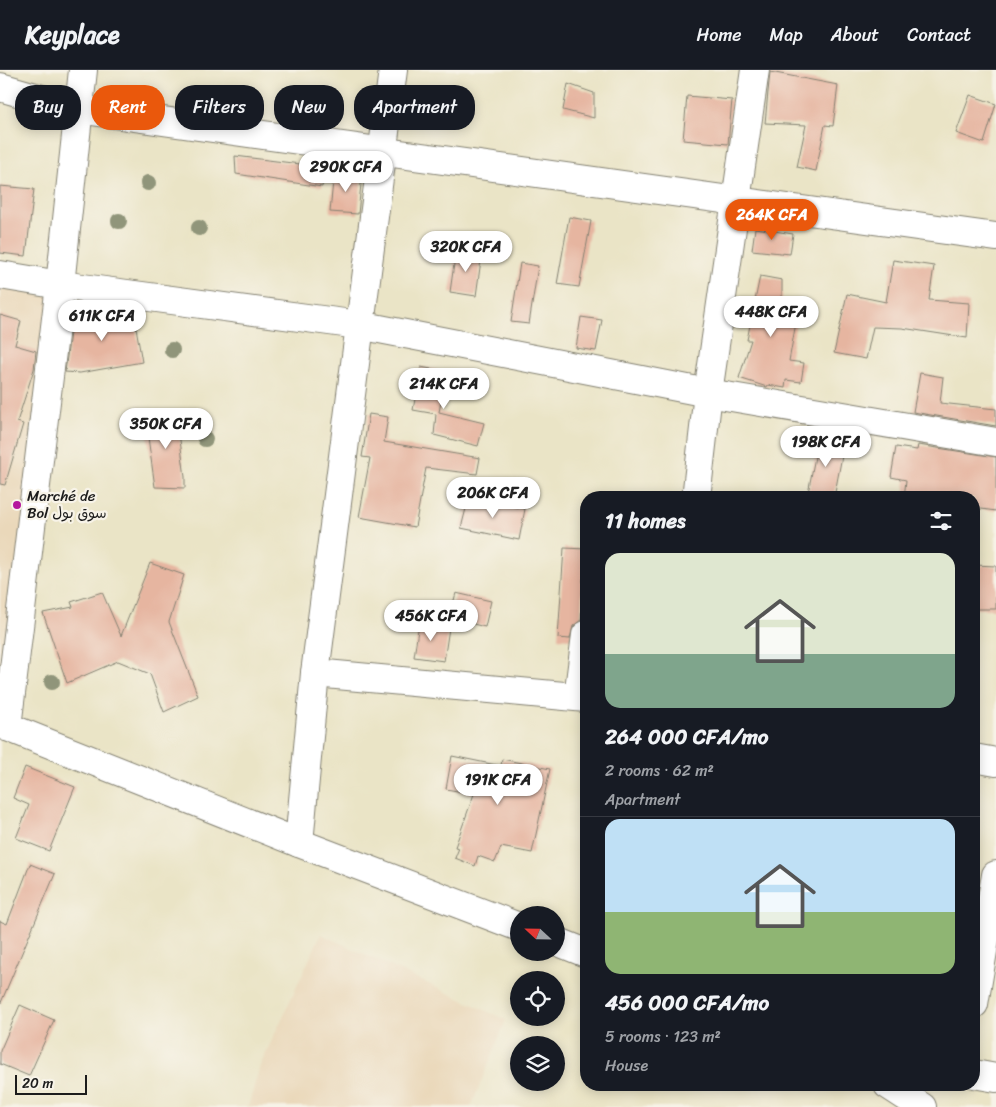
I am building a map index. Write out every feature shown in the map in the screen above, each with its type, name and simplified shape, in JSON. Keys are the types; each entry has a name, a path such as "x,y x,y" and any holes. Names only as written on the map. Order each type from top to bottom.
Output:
{"street":[{"path":"81,85 83,70"},
{"path":"299,844 315,673 393,70"},
{"path":"697,491 708,393 755,70"},
{"path":"0,86 15,90"},
{"path":"81,110 996,237"},
{"path":"75,130 60,286 4,726 299,844 510,924"},
{"path":"0,275 60,286 359,325 708,393 996,442"},
{"path":"315,673 580,698"},
{"path":"980,759 996,762"},
{"path":"980,969 996,875"},
{"path":"565,945 580,951"},
{"path":"980,1075 996,1078"},
{"path":"897,1091 922,1107"}],"shaded area":[{"name":"Marché de Bol سوق بول","path":"0,275 60,285 0,724"},
{"path":"321,934 506,1020 471,1107 248,1107 260,1066"}],"building":[{"path":"770,72 838,85 833,126 825,125 816,171 797,167 806,125 765,123"},
{"path":"568,84 594,93 594,118 563,110"},
{"path":"970,95 996,104 984,143 956,133"},
{"path":"687,96 732,100 728,144 683,140"},
{"path":"235,156 325,167 322,187 236,174"},
{"path":"334,171 362,174 358,214 330,212"},
{"path":"0,186 34,189 26,256 0,253"},
{"path":"569,217 591,221 579,287 557,284"},
{"path":"755,228 793,234 790,254 752,250"},
{"path":"456,250 482,253 476,296 450,292"},
{"path":"893,260 934,266 929,300 969,303 967,338 902,328 873,327 866,359 834,353 847,294 886,302"},
{"path":"520,263 538,266 529,324 511,322"},
{"path":"760,276 782,280 782,303 799,306 789,361 804,363 801,382 786,380 785,388 768,385 767,387 739,378 751,340 747,340"},
{"path":"73,309 134,316 142,362 80,373 65,372"},
{"path":"0,315 21,321 15,345 36,351 34,369 17,422 23,424 5,485 0,484"},
{"path":"581,317 602,320 596,351 576,348"},
{"path":"421,367 447,372 439,412 484,423 478,446 434,435 436,414 413,410"},
{"path":"920,373 943,377 940,403 996,409 996,426 913,412"},
{"path":"176,411 185,488 155,487 145,416"},
{"path":"369,414 388,417 384,442 480,458 477,474 426,468 415,527 359,517 370,458 362,457"},
{"path":"819,436 845,440 835,491 808,491"},
{"path":"918,445 996,457 996,511 980,509 980,491 905,491 906,480 891,477 896,447 917,450"},
{"path":"469,497 525,509 519,540 461,528"},
{"path":"564,548 580,549 580,621 573,626 570,639 558,638"},
{"path":"150,563 184,575 169,622 198,696 164,712 150,674 118,661 67,683 43,613 73,607 71,602 102,592 121,636"},
{"path":"980,565 996,566 996,609 980,609"},
{"path":"456,593 491,601 485,627 449,618"},
{"path":"419,623 449,628 444,661 414,657"},
{"path":"452,756 501,766 502,759 550,769 532,853 501,847 495,862 478,856 475,866 455,858 459,848 455,847 474,794 446,789"},
{"path":"25,767 75,787 49,851 16,838 29,805 13,798"},
{"path":"30,864 55,874 0,1005 0,921 7,924"},
{"path":"20,1005 54,1020 29,1076 0,1064 0,1051"}],"place":[{"name":"Marché de Bol سوق بول","path":"17,505"}]}
